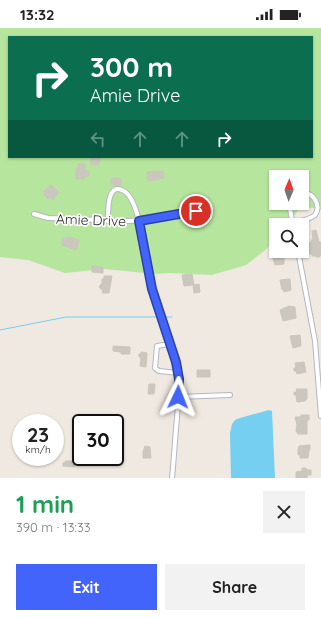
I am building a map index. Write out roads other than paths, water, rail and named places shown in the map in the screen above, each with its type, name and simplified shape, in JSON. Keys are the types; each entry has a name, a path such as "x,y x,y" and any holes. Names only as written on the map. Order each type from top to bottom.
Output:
{"street":[{"path":"108,221 108,204 110,195 117,189 123,190 132,201 139,221 152,289 176,362 178,373 178,397 172,478"},
{"path":"309,194 314,197 318,204 317,212 309,219"},
{"name":"Amie Drive","path":"34,214 48,218 139,221 196,211"},
{"path":"299,258 315,341 321,416"},
{"path":"170,344 157,346 155,368 158,371 178,373"},
{"path":"178,397 230,395"}],"water":[{"path":"269,410 272,411 275,478 231,478 230,433 232,424 235,420 240,418"}],"waterway":[{"path":"0,330 66,317 160,317"},
{"path":"163,317 172,317"}]}
